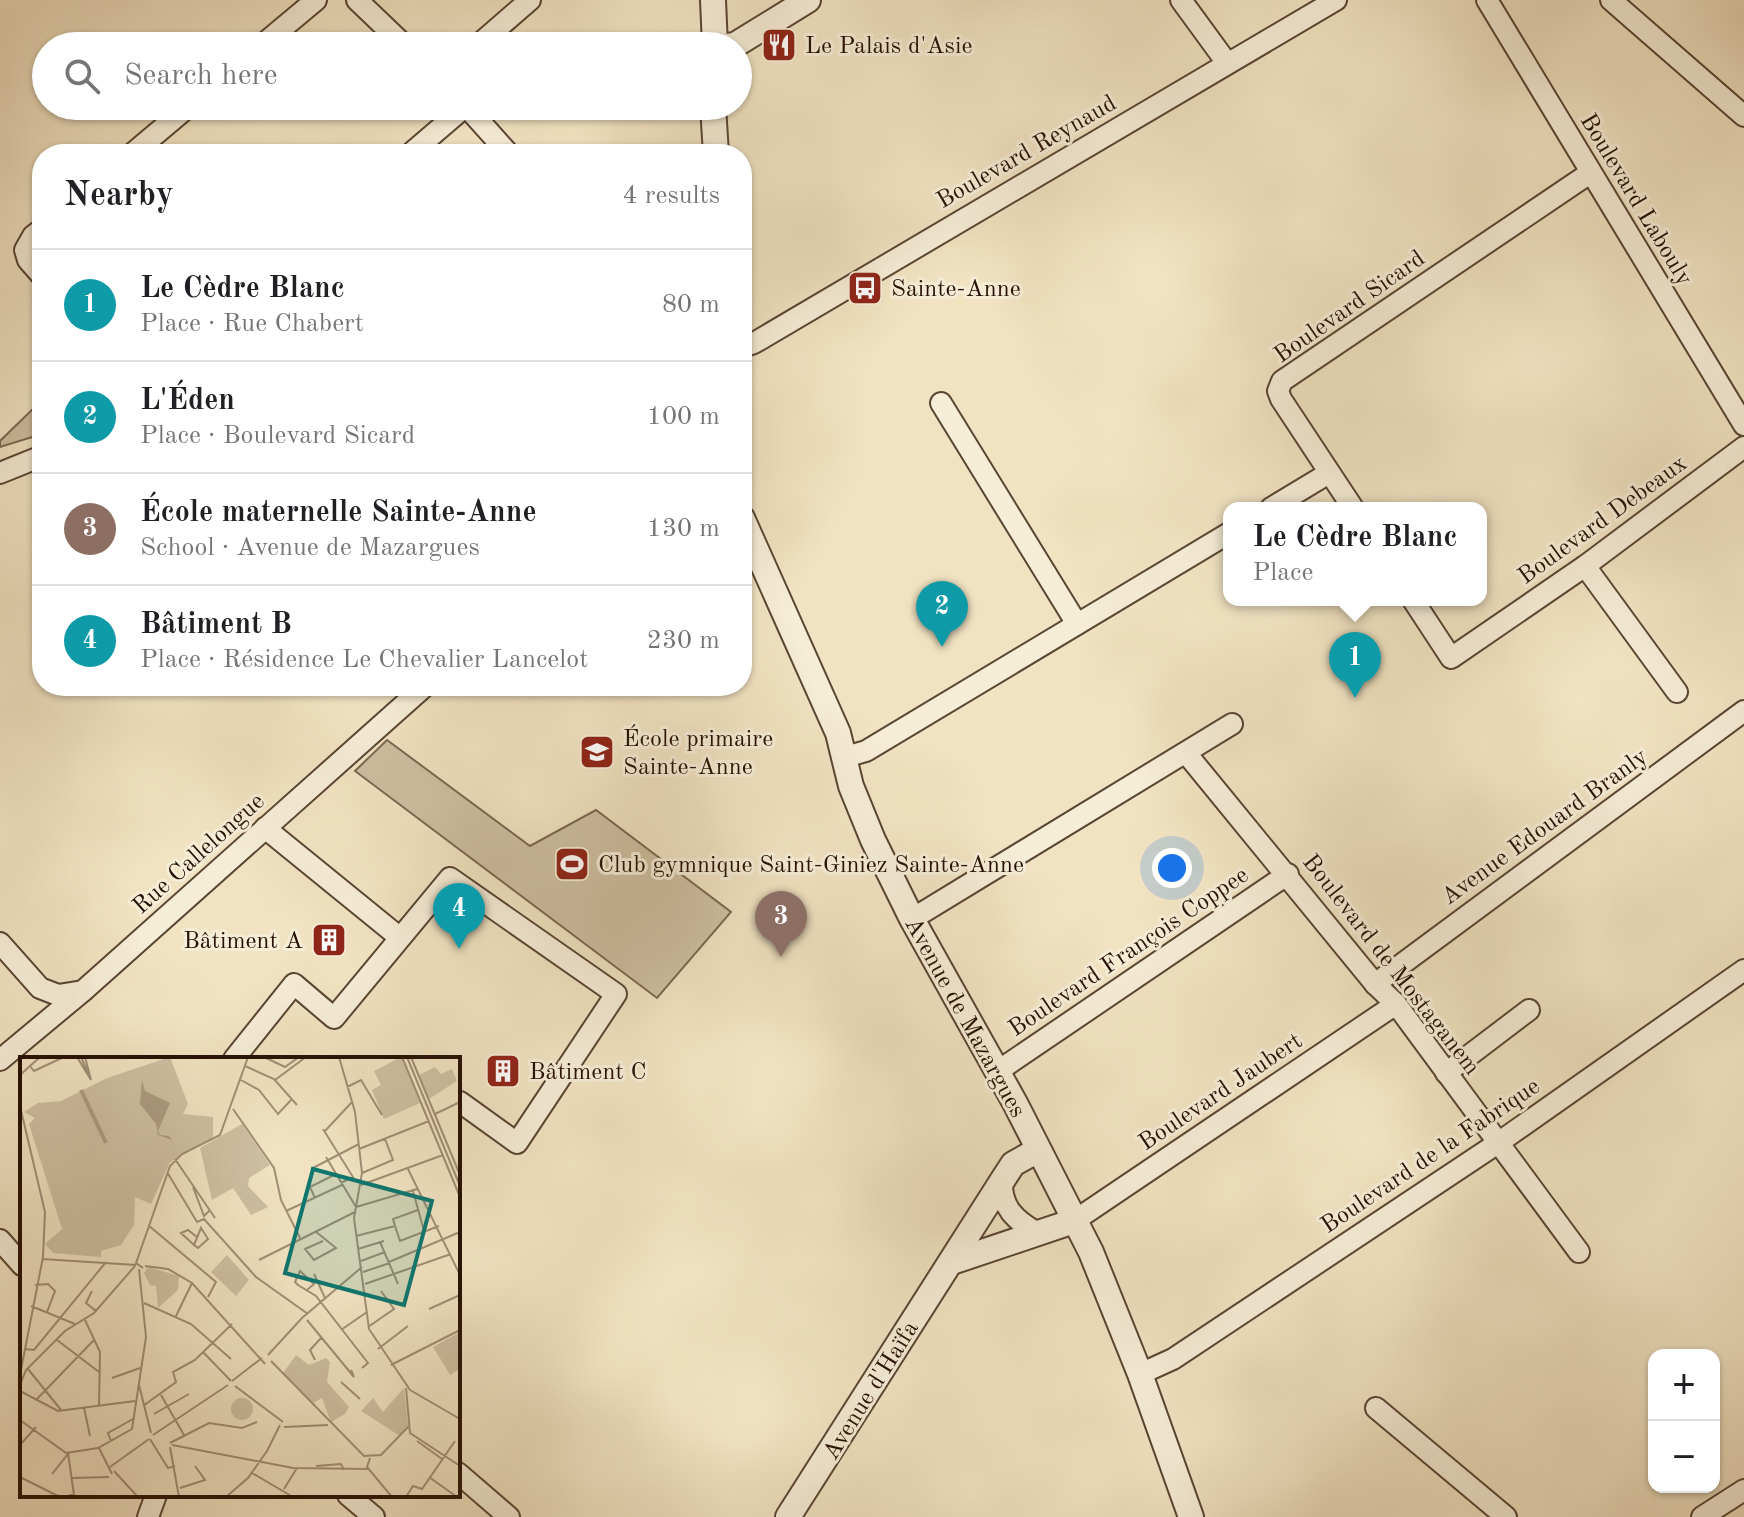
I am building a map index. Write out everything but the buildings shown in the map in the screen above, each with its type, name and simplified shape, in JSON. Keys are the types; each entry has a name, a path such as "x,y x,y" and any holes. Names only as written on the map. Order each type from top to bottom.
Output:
{"street":[{"path":"278,32 316,0"},
{"path":"357,0 390,32"},
{"path":"493,32 530,0"},
{"path":"713,0 714,32"},
{"path":"752,35 808,0"},
{"path":"1181,0 1227,63"},
{"name":"Boulevard Reynaud","path":"752,344 1336,0"},
{"name":"Boulevard Labouly","path":"1487,0 1744,425"},
{"path":"1611,0 1744,116"},
{"path":"144,144 172,120"},
{"path":"422,144 450,120"},
{"path":"479,120 500,144"},
{"path":"714,120 715,144"},
{"name":"Boulevard Sicard","path":"1329,473 1281,399 1278,391 1282,381 1590,173"},
{"path":"32,238 25,250 32,265"},
{"path":"941,403 1077,624"},
{"name":"Boulevard Debeaux","path":"1417,606 1451,658 1585,566 1744,447"},
{"path":"0,473 32,460"},
{"path":"1281,502 1329,473 1349,502"},
{"path":"845,757 866,751 1223,537"},
{"name":"Avenue de Mazargues","path":"752,539 838,733 857,802 912,919 998,1071 1091,1252 1140,1374 1191,1517"},
{"path":"1585,566 1677,692"},
{"name":"Rue Callelongue","path":"0,1060 83,991 414,696"},
{"name":"Avenue Edouard Branly","path":"1375,984 1744,711"},
{"path":"912,919 1232,724"},
{"name":"Boulevard de Mostaganem","path":"1186,753 1375,984 1396,1004 1579,1252"},
{"path":"265,828 399,937"},
{"name":"Boulevard François Coppee","path":"998,1071 1288,874"},
{"path":"236,1057 294,984 334,1018 450,878 616,994 517,1143 460,1102"},
{"path":"0,943 40,988 58,995 83,991"},
{"name":"Boulevard de la Fabrique","path":"1140,1374 1173,1359 1498,1143 1744,970"},
{"name":"Boulevard Jaubert","path":"1074,1221 1396,1004"},
{"path":"1446,1073 1529,1010"},
{"name":"Avenue d'Haïfa","path":"788,1517 1013,1164 1038,1150"},
{"path":"1002,1181 1006,1207 1016,1220 1036,1232"},
{"path":"952,1262 1074,1221"},
{"path":"0,1240 20,1263"},
{"path":"1376,1408 1506,1517"},
{"path":"460,1475 509,1517"},
{"path":"1702,1517 1744,1490"},
{"path":"148,1517 155,1497"},
{"path":"350,1497 374,1517"}],"shaded area":[{"path":"32,410 32,437 0,447 0,441"},
{"name":"Club gymnique Saint-Giniez Sainte-Anne","path":"387,740 530,846 596,810 731,912 657,998 355,771"}],"place":[{"name":"Le Palais d'Asie","path":"779,45"},
{"name":"Sainte-Anne","path":"865,288"},
{"name":"L'Éden","path":"942,647"},
{"name":"Le Cèdre Blanc","path":"1355,698"},
{"name":"École primaire Sainte-Anne","path":"597,752"},
{"name":"Club gymnique Saint-Giniez Sainte-Anne","path":"572,864"},
{"name":"Bâtiment A","path":"329,940"},
{"name":"Bâtiment B","path":"459,949"},
{"name":"École maternelle Sainte-Anne","path":"781,957"},
{"name":"Bâtiment C","path":"503,1071"}]}
